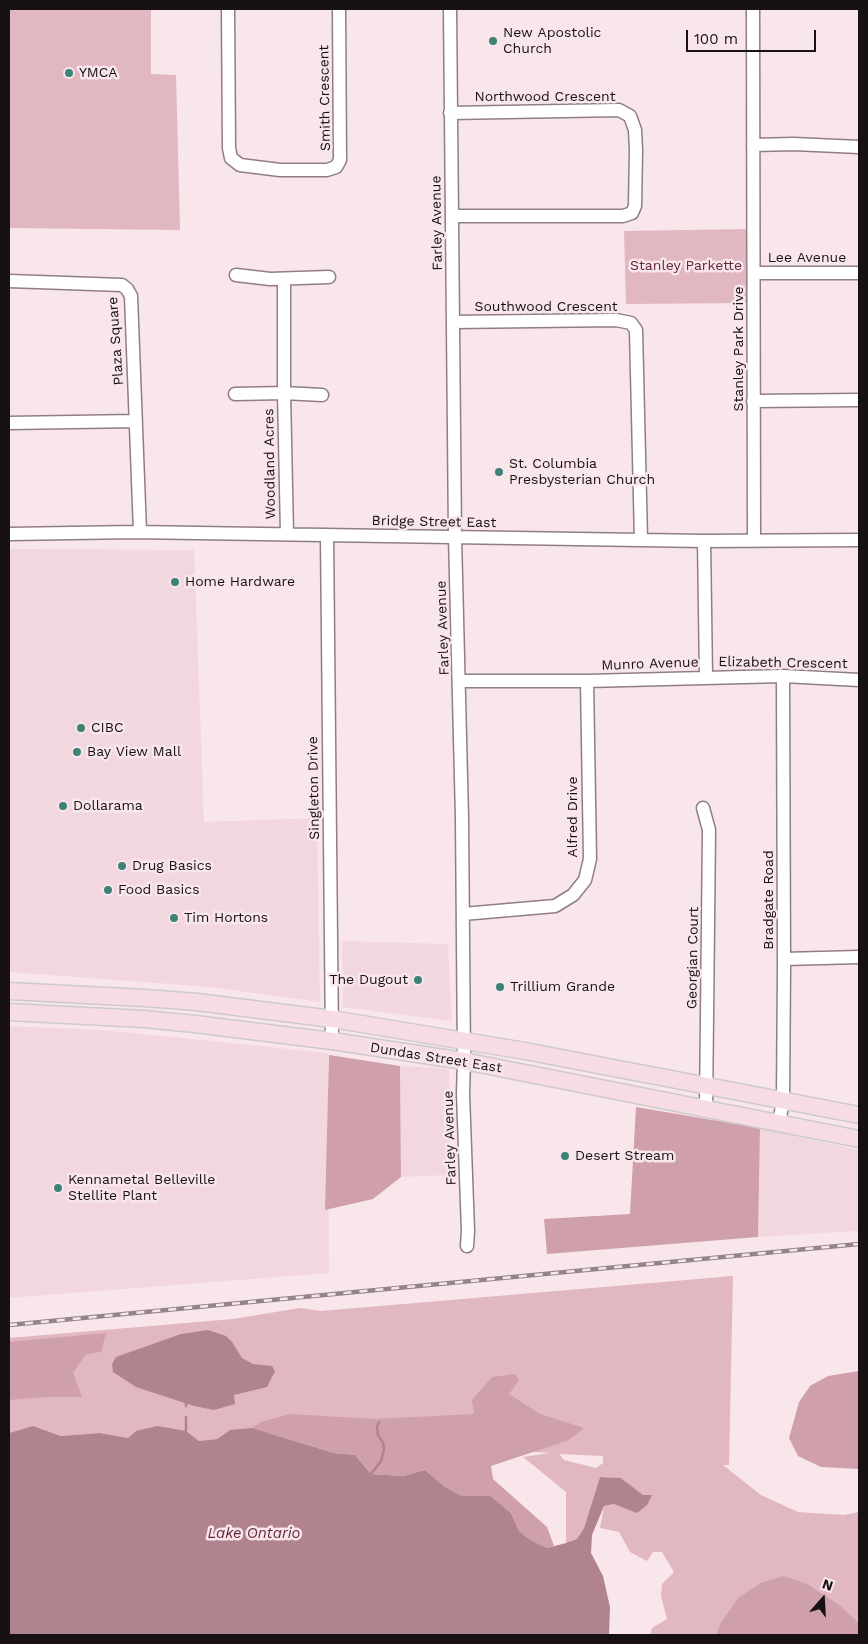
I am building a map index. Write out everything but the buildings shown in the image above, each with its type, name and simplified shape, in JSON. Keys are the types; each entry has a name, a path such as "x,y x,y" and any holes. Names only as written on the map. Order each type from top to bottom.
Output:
{"main road":[{"name":"Dundas Street East","path":"9,991 197,1002 332,1020 464,1040 859,1115"},
{"name":"Dundas Street East","path":"9,1012 144,1019 332,1041 464,1061 859,1139"},
{"path":"522,1072 525,1051"}],"street":[{"name":"Smith Crescent","path":"228,9 229,148 231,158 240,165 280,170 327,170 336,167 340,160 339,9"},
{"name":"Farley Avenue","path":"450,9 455,537 463,914 463,1094 468,1231 466,1246"},
{"name":"Stanley Park Drive","path":"753,9 754,540"},
{"name":"Northwood Crescent","path":"450,113 619,110 630,116 636,130 635,206 632,214 623,216 452,216"},
{"path":"753,145 794,144 859,147"},
{"name":"Lee Avenue","path":"754,273 859,273"},
{"path":"236,275 270,279 329,277"},
{"name":"Woodland Acres","path":"284,279 287,534"},
{"name":"Plaza Square","path":"9,280 122,285 131,296 140,532"},
{"name":"Southwood Crescent","path":"453,322 616,320 631,323 636,330 641,540"},
{"name":"Woodland Acres","path":"235,394 284,393 322,395"},
{"path":"753,401 859,400"},
{"path":"9,422 136,421"},
{"name":"Bridge Street East","path":"9,534 140,532 704,541 859,540"},
{"name":"Singleton Drive","path":"327,535 332,1041"},
{"name":"Munro Avenue","path":"459,681 587,681 706,677 704,541"},
{"name":"Elizabeth Crescent","path":"706,677 783,676 859,680"},
{"name":"Bradgate Road","path":"779,1123 783,1101 783,676"},
{"name":"Alfred Drive","path":"463,914 555,906 573,895 585,880 590,860 587,681"},
{"name":"Georgian Court","path":"703,808 709,830 706,1109"},
{"path":"784,958 859,957"}],"shaded area":[{"name":"Bay View Mall","path":"9,549 194,550 204,822 317,818 320,1002 210,987 9,972"},
{"path":"342,941 448,944 452,1021 343,1007"},
{"path":"9,1026 103,1030 328,1053 329,1273 9,1298"},
{"path":"329,1055 400,1066 401,1177 373,1199 325,1210"},
{"path":"400,1066 443,1068 449,1070 451,1175 401,1177"},
{"path":"636,1107 760,1128 758,1237 547,1254 544,1219 630,1214"},
{"path":"760,1128 859,1150 859,1231 758,1237"},
{"path":"106,1333 101,1352 86,1354 73,1373 82,1397 44,1397 9,1400 9,1342"},
{"path":"859,1371 859,1469 821,1467 798,1456 789,1438 799,1402 810,1386 828,1376"},
{"path":"515,1374 519,1380 509,1394 540,1414 584,1428 569,1440 491,1466 493,1479 547,1527 554,1546 547,1548 529,1539 519,1531 511,1513 491,1496 462,1496 445,1487 425,1470 403,1476 371,1474 355,1455 334,1453 252,1428 261,1422 290,1414 375,1419 474,1414 472,1400 492,1377"},
{"path":"784,1576 807,1584 842,1607 859,1623 859,1635 716,1635 720,1624 739,1597 761,1583"}],"green space":[{"path":"9,9 151,9 151,74 176,75 180,230 9,228"},
{"name":"Stanley Parkette","path":"747,229 748,303 626,304 624,231"},
{"path":"733,1276 729,1465 723,1465 761,1495 798,1512 844,1515 859,1512 859,1623 842,1607 720,1624 716,1635 650,1635 652,1628 667,1619 661,1596 662,1584 674,1572 662,1552 653,1552 647,1561 630,1552 619,1532 600,1528 604,1506 614,1504 637,1512 643,1495 621,1478 600,1477 584,1528 577,1539 566,1543 566,1492 523,1457 550,1453 230,1430 217,1439 199,1441 186,1431 136,1431 128,1438 100,1433 61,1436 33,1426 9,1433 9,1338 233,1319 300,1308 321,1311","holes":["559,1454 603,1456 603,1463 596,1468 564,1460"]}],"water":[{"path":"208,1330 226,1336 242,1358 253,1364 272,1366 275,1371 267,1387 234,1395 235,1404 214,1410 194,1406 136,1387 113,1372 112,1364 116,1357 181,1334"},
{"name":"Lake Ontario","path":"33,1426 61,1436 100,1433 128,1438 136,1431 157,1426 186,1431 199,1441 217,1439 230,1430 252,1428 334,1453 355,1455 371,1474 403,1476 425,1470 445,1487 462,1496 491,1496 511,1513 519,1531 529,1539 547,1548 577,1539 584,1528 600,1477 621,1478 643,1495 652,1495 647,1505 637,1513 614,1504 604,1506 592,1535 591,1553 603,1576 610,1607 609,1635 9,1635 9,1433"}],"waterway":[{"path":"186,1417 186,1431"},
{"path":"371,1474 381,1461 384,1449 378,1435 377,1427 379,1422"}],"railway":[{"path":"9,1325 859,1244"}],"place":[{"name":"New Apostolic Church","path":"493,41"},
{"name":"YMCA","path":"69,73"},
{"name":"St. Columbia Presbysterian Church","path":"499,472"},
{"name":"Home Hardware","path":"175,582"},
{"name":"CIBC","path":"81,728"},
{"name":"Bay View Mall","path":"77,752"},
{"name":"Dollarama","path":"63,806"},
{"name":"Drug Basics","path":"122,866"},
{"name":"Food Basics","path":"108,890"},
{"name":"Tim Hortons","path":"174,918"},
{"name":"The Dugout","path":"418,980"},
{"name":"Trillium Grande","path":"500,987"},
{"name":"Desert Stream","path":"565,1156"},
{"name":"Kennametal Belleville Stellite Plant","path":"58,1188"}]}
